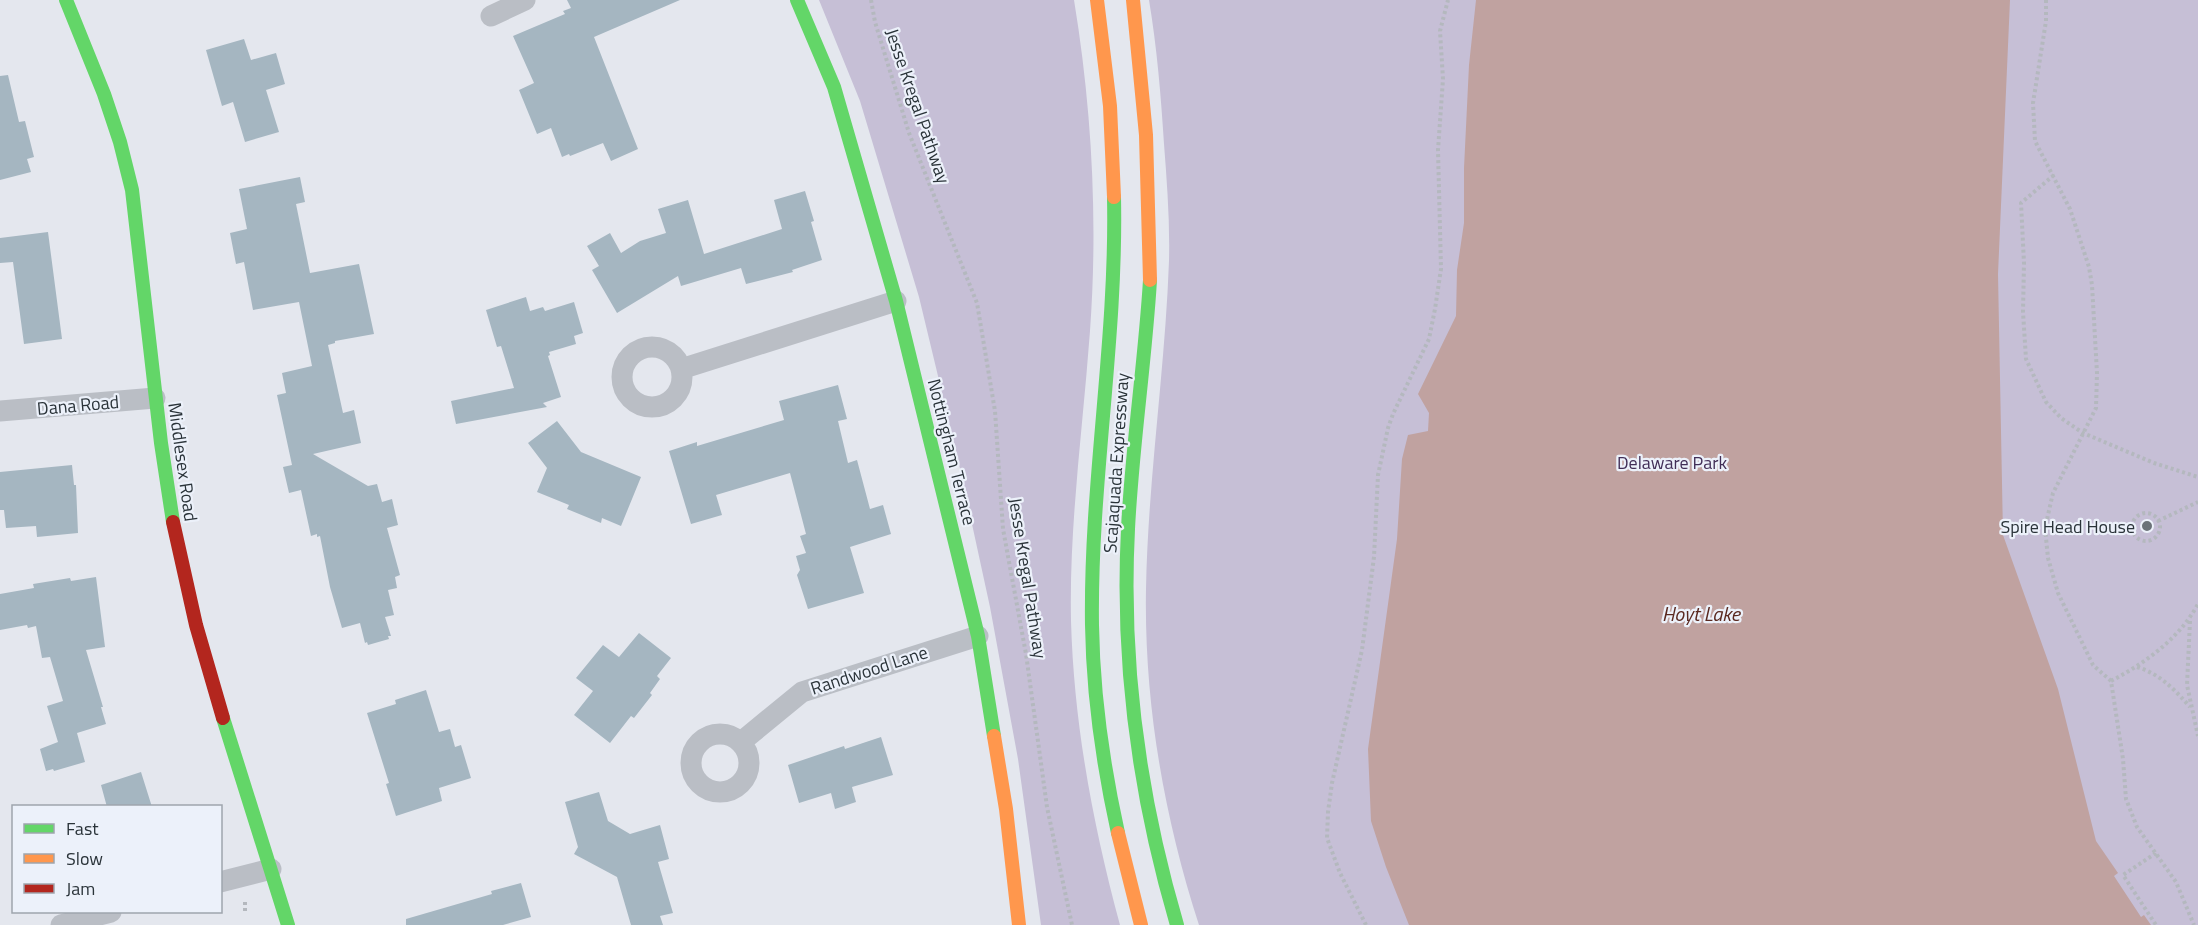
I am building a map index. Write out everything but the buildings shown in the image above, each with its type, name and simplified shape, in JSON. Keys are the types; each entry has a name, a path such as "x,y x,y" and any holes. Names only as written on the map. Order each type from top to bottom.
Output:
{"main road":[{"name":"Middlesex Road","path":"66,0 82,34 117,134 131,189 141,245 144,301 160,445 172,523 190,601 251,814 288,925"},
{"name":"Nottingham Terrace","path":"797,0 834,87 896,301 978,636 1006,809 1019,925"},
{"name":"Scajaquada Expressway","path":"1097,0 1113,139 1115,192 1111,332 1095,527 1092,626 1094,675 1106,774 1126,869 1141,925"},
{"name":"Scajaquada Expressway","path":"1133,0 1148,147 1150,273 1128,532 1126,629 1132,712 1140,770 1160,867 1177,925"}],"street":[{"path":"491,16 525,0"},
{"path":"681,369 896,301"},
{"name":"Dana Road","path":"0,411 155,398"},
{"name":"Randwood Lane","path":"741,742 802,692 978,636"},
{"path":"222,881 271,869"},
{"path":"61,925 107,913"}],"path":[{"name":"Jesse Kregal Pathway","path":"871,0 875,22 909,133 977,303 995,411 1003,529 1026,654 1047,807 1072,925"},
{"path":"1366,925 1340,873 1328,838 1328,812 1332,783 1362,651 1374,557 1378,475 1393,414 1429,339 1439,279 1441,197 1438,150 1443,79 1440,31 1448,0"},
{"path":"2046,0 2046,21 2033,103 2036,141 2070,209 2089,267 2097,373 2096,408 2053,493 2045,528 2048,558 2058,593 2093,665 2111,681 2123,759 2126,799 2137,827 2176,882 2194,925"},
{"path":"2054,175 2021,203 2026,359 2046,402 2061,418 2083,433 2154,463 2198,477"},
{"path":"2158,521 2198,502"},
{"path":"2143,513 2152,514 2158,521 2160,525 2158,534 2151,540 2142,540 2133,531 2136,518 2143,513"},
{"path":"2111,681 2136,667 2166,643 2190,620 2198,604"},
{"path":"2190,620 2187,685 2198,736"},
{"path":"2136,667 2149,670 2167,682 2191,708"},
{"path":"2156,853 2123,875 2156,925"},
{"path":"245,899 245,910"}],"green space":[{"path":"819,0 1074,0 1089,124 1093,248 1090,331 1072,548 1071,621 1076,698 1086,774 1101,850 1120,925 1041,925 1018,759 990,607 957,455 919,297 860,101"},
{"name":"Delaware Park","path":"1149,0 2198,0 2198,925 1199,925 1166,801 1153,717 1146,632 1147,548 1167,302 1169,246 1160,90"}],"water":[{"name":"Hoyt Lake","path":"1476,0 2010,0 1998,274 2003,535 2058,689 2096,841 2118,873 2114,876 2141,917 2144,915 2151,925 1409,925 1371,821 1368,749 1397,539 1402,459 1408,435 1428,431 1429,413 1418,394 1456,316 1457,270 1464,223 1469,65"}],"traffic: fast":[{"path":"66,0 104,94 120,142 132,190 161,443 173,522"},
{"path":"797,0 834,87 896,301 978,636 994,736"},
{"path":"1114,197 1112,305 1095,518 1092,625 1094,677 1100,730 1118,833"},
{"path":"1150,280 1130,498 1127,630 1130,680 1143,779 1152,828 1177,925"},
{"path":"223,718 288,925"}],"traffic: slow":[{"path":"1097,0 1110,106 1114,197"},
{"path":"1133,0 1146,135 1150,280"},
{"path":"994,736 1006,809 1019,925"},
{"path":"1118,833 1141,925"}],"traffic: jam":[{"path":"173,522 196,625 223,718"}],"place":[{"name":"Spire Head House","path":"2147,526"}]}
